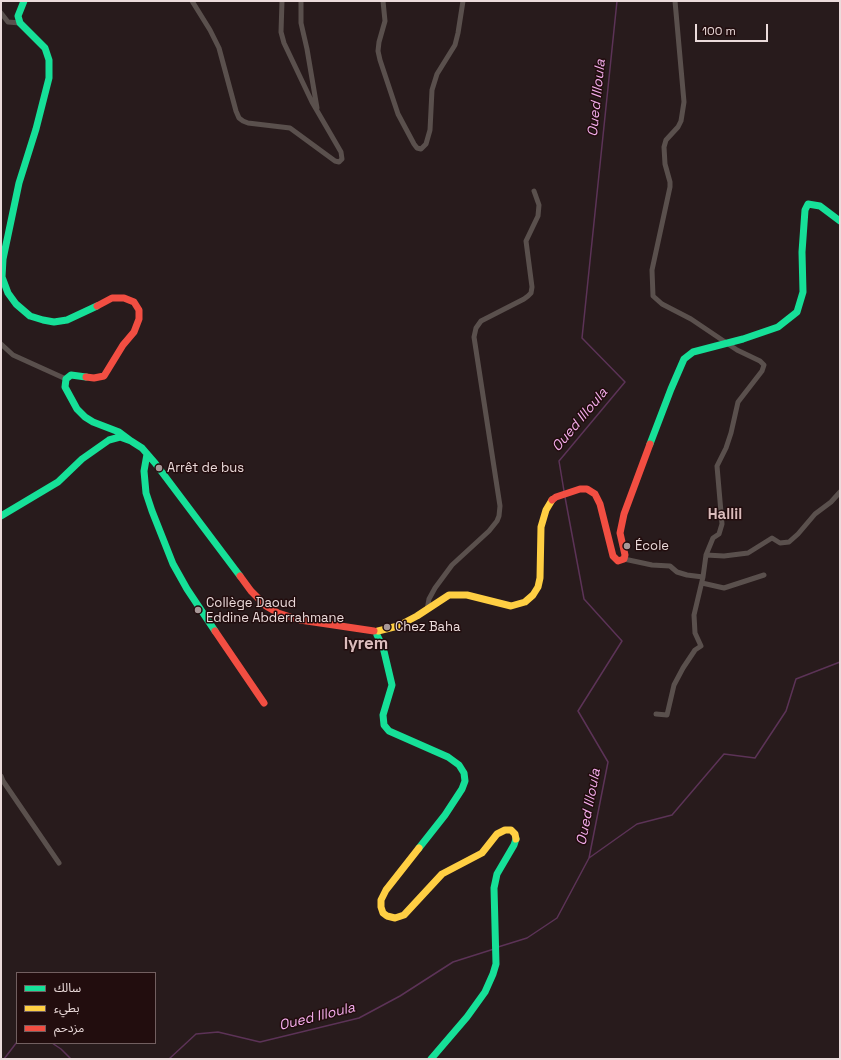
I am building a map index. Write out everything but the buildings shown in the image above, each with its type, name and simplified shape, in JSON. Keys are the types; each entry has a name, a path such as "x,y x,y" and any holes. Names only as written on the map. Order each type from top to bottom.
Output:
{"street":[{"path":"24,1 18,16 20,23 45,48 49,60 49,78 40,116 19,183 3,259 2,277 8,292 16,304 30,316 42,320 54,322 67,320 112,298 124,298 134,302 139,310 139,319 134,332 123,345 104,376 94,378 71,375 66,379 65,387 77,409 85,417 93,422 119,432 142,448 184,500 251,591 266,606 278,613 300,620 376,632 398,626 449,595 467,595 511,606 518,606 529,599 538,587 540,578 540,540 542,521 552,500 556,497 580,489 587,489 595,494 600,504 604,526 613,556 618,561 624,559 652,565 670,566 677,572 724,588 764,575"},
{"path":"192,1 219,48 239,118 248,123 290,128 335,161 341,161 341,152 317,111 284,43 281,32 282,1"},
{"path":"301,1 300,23 307,49 317,111"},
{"path":"383,1 385,21 379,42 378,51 380,60 398,114 414,144 417,148 421,149 426,144 430,130 432,90 437,74 455,45 463,1"},
{"path":"656,714 667,715 674,685 695,650 701,646 695,633 694,615 703,580 706,555 713,538 720,534 722,524 717,466 731,433 738,402 762,371 764,365 760,361 737,350 687,316 656,300 653,296 652,270 670,186 665,164 664,147 666,140 681,122 684,102 675,1"},
{"path":"1,13 8,22 20,23"},
{"path":"426,610 435,588 452,564 489,531 499,516 500,506 474,337 476,328 481,321 524,299 531,293 532,287 526,241 538,216 539,205 534,191"},
{"path":"624,559 626,555 620,533 624,514 678,370 684,359 693,352 728,343 778,327 788,321 797,312 802,302 803,224 805,210 808,204 820,206 840,221"},
{"path":"1,344 13,355 66,379"},
{"path":"1,516 58,482 82,459 109,440 120,437 131,440"},
{"path":"147,454 144,471 146,493 173,564 187,589 264,703"},
{"path":"706,555 724,556 748,553 772,538 780,543 789,542 815,514 831,502 840,492"},
{"path":"376,632 383,647 392,685 383,715 384,725 394,734 448,757 459,765 464,773 465,781 462,790 445,815 386,890 381,900 383,912 387,916 395,918 404,915 442,874 482,853 498,834 506,830 511,830 515,834 516,838 514,845 497,874 494,888 496,935 496,964 494,974 485,992 467,1017 431,1059"},
{"path":"2,780 59,863"}],"waterway":[{"name":"Oued Illoula","path":"564,491 559,461 625,382 582,338 617,1"},
{"name":"Oued Illoula","path":"565,497 584,599 622,641 578,711 608,762 589,858"},
{"name":"Oued Illoula","path":"498,947 527,938 557,918 589,858 637,824 672,815 724,754 755,758 786,711 796,679 840,662"},
{"name":"Oued Illoula","path":"169,1059 196,1034 218,1032 260,1042 359,1018 400,996 453,962 494,949"},
{"name":"Oued Illoula","path":"4,1059 16,1043"},
{"name":"Oued Illoula","path":"54,1044 71,1059"}],"traffic: fast":[{"path":"24,1 18,16 20,23 45,48 49,60 49,78 36,129 19,183 3,259 2,277 8,293 16,304 30,316 43,320 54,322 67,320 97,306"},
{"path":"650,444 684,359 693,352 743,339 778,327 797,312 803,292 802,252 805,210 808,204 820,206 840,221"},
{"path":"86,377 71,375 66,379 65,387 77,409 93,422 119,432 131,441"},
{"path":"1,516 58,482 82,459 109,440 120,437 131,441 142,448 155,463 240,576"},
{"path":"147,454 144,471 146,493 152,511 173,564 187,589 215,631"},
{"path":"377,635 383,647 392,685 383,715 384,725 389,731 448,757 459,765 464,773 465,781 462,789 445,815 419,848"},
{"path":"431,1059 467,1017 485,992 493,974 496,964 494,888 497,874 516,839"}],"traffic: slow":[{"path":"378,631 398,626 417,616 449,595 467,595 511,606 525,602 533,595 538,587 540,578 541,527 546,510 552,500"},
{"path":"419,848 386,890 381,900 383,913 387,916 395,918 404,915 442,874 482,853 497,834 505,830 511,830 515,834 516,839"}],"traffic: jam":[{"path":"86,377 94,378 104,376 123,345 134,332 139,319 139,310 134,302 124,298 112,298 97,306"},
{"path":"552,500 556,497 580,489 587,489 595,494 600,504 613,556 618,561 624,559 625,555 620,533 624,514 650,444"},
{"path":"240,576 251,591 266,606 278,613 300,620 374,631"},
{"path":"215,631 264,703"}],"place":[{"name":"Arrêt de bus","path":"159,468"},
{"name":"École","path":"627,546"},
{"name":"Collège Daoud Eddine Abderrahmane","path":"198,610"},
{"name":"Chez Baha","path":"387,627"}],"district":[{"name":"Hallil","path":"725,515"},
{"name":"Iγrem","path":"366,644"}]}
